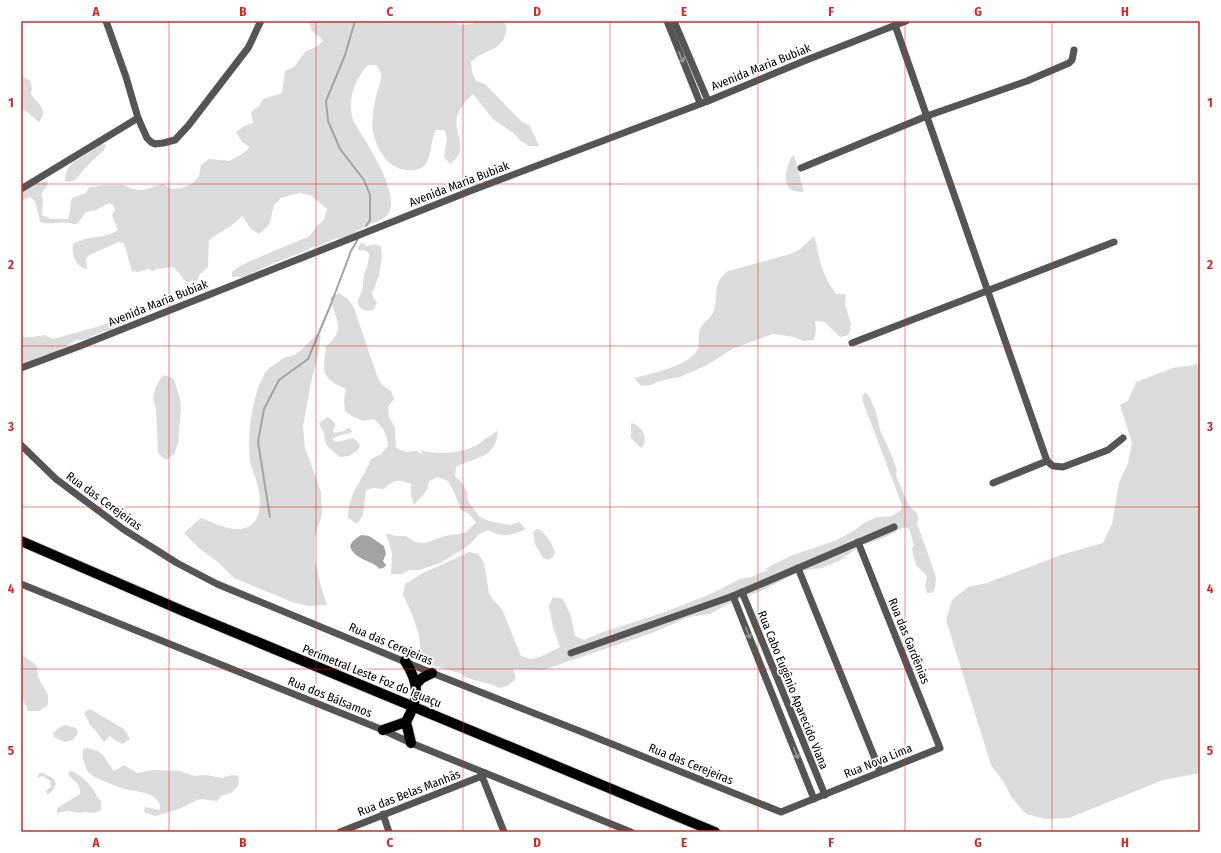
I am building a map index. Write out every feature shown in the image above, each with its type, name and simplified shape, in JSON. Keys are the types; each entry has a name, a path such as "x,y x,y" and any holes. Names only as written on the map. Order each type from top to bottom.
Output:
{"highway":[{"name":"Perimetral Leste Foz do Iguaçu","path":"21,541 183,611 715,832"},
{"path":"405,661 412,672 416,684 414,707 406,722 411,743"},
{"path":"416,684 422,678 432,673"},
{"path":"383,730 406,722"}],"street":[{"path":"106,21 126,77 138,118 148,138 155,144 163,144 175,140 188,126 248,48 261,21"},
{"path":"667,21 704,102"},
{"path":"674,21 704,102"},
{"name":"Avenida Maria Bubiak","path":"21,368 470,191 704,102 906,21"},
{"path":"895,25 1048,461 1053,466 1063,467 1108,450 1122,438"},
{"path":"801,168 927,116 1045,74 1069,63 1072,60 1074,50"},
{"path":"21,189 138,118"},
{"path":"852,343 1114,242"},
{"name":"Rua das Cerejeiras","path":"21,445 56,479 123,530 177,563 237,593 432,673 781,812"},
{"path":"993,483 1048,461"},
{"path":"572,653 733,596 894,527"},
{"name":"Rua das Gardênias","path":"858,542 940,748"},
{"path":"798,568 880,771"},
{"name":"Rua dos Bálsamos","path":"21,584 383,730 484,775 631,832"},
{"name":"Rua Cabo Eugênio Aparecido Viana","path":"742,592 824,795"},
{"name":"Rua Cabo Eugênio Aparecido Viana","path":"733,596 814,799"},
{"name":"Rua Nova Lima","path":"781,812 940,748"},
{"path":"484,775 504,832"},
{"name":"Rua das Belas Manhãs","path":"340,832 484,775"},
{"path":"383,814 389,832"}],"shaded area":[{"path":"308,21 455,21 460,25 471,24 479,21 504,21 507,29 504,39 497,47 478,56 471,62 472,72 476,81 485,84 521,121 530,126 539,146 529,146 493,119 473,94 462,106 458,114 457,128 460,140 460,152 450,164 444,157 447,139 445,130 436,130 433,137 429,158 422,167 416,170 406,170 395,167 384,157 378,146 373,131 372,123 375,100 381,73 377,65 368,65 355,84 351,100 352,115 354,122 373,153 386,180 390,192 391,204 389,213 384,218 362,228 347,239 337,238 319,246 309,248 310,249 267,266 245,277 232,277 232,272 240,266 255,259 310,236 316,227 324,220 327,209 312,196 301,193 281,198 274,205 269,225 259,234 251,229 242,216 231,226 209,240 208,267 199,275 198,280 187,282 173,267 153,271 148,269 138,272 132,271 124,243 119,242 89,255 86,259 87,269 83,268 77,263 73,252 73,244 85,239 108,235 118,230 112,215 115,210 113,205 109,203 96,210 86,212 77,224 75,224 40,222 35,201 30,197 21,201 21,192 36,183 48,181 47,186 41,194 43,199 42,215 51,219 68,219 72,198 86,193 88,188 93,186 123,185 133,189 143,190 163,184 172,189 182,188 192,184 199,176 201,165 209,159 229,161 242,154 250,147 242,142 236,132 244,126 253,123 251,112 259,106 263,99 282,93 285,71 294,67 306,51 316,47 323,41 312,31"},
{"path":"21,76 30,80 32,88 31,94 43,110 42,117 39,122 21,107"},
{"path":"104,144 106,145 104,150 75,180 68,182 65,181 67,170 73,163 98,146"},
{"path":"794,155 804,192 792,190 787,185 786,176 789,161"},
{"path":"814,236 822,267 828,281 836,294 846,294 845,304 851,324 849,335 840,337 825,322 815,321 816,330 814,340 803,341 794,337 773,334 734,348 707,365 680,377 660,381 651,385 641,386 634,378 680,364 694,354 698,348 700,329 712,315 714,310 717,285 728,271 790,254 799,250"},
{"path":"361,242 367,246 374,244 381,246 382,256 379,276 372,293 377,303 371,311 362,309 358,303 369,256 366,251 360,251 358,249"},
{"path":"339,293 348,299 354,308 377,376 382,385 391,391 394,399 388,407 389,418 395,427 396,448 406,452 416,451 424,455 420,450 435,453 459,451 474,447 498,431 493,447 489,452 456,467 455,476 462,483 467,492 468,501 480,517 489,521 510,525 519,522 526,529 507,535 498,534 488,530 479,534 465,548 440,563 420,570 410,570 401,574 391,574 392,553 386,533 396,536 406,536 415,542 425,543 445,536 465,533 476,522 469,514 461,510 448,481 438,477 429,481 427,490 414,505 411,495 411,484 407,482 397,481 391,483 384,489 374,488 366,490 363,515 357,524 348,518 350,502 371,459 381,454 388,446 387,437 384,431 374,419 363,421 345,411 344,400 346,389 331,381 325,373 324,362 326,346 336,335 338,329 338,324 330,297"},
{"path":"123,318 111,330 102,332 84,340 76,340 52,354 44,355 21,365 21,337 44,335 53,339"},
{"path":"316,335 321,335 303,426 305,448 321,492 322,515 315,536 315,561 327,605 309,606 292,602 234,578 184,533 201,518 225,527 239,529 253,524 257,518 260,497 251,463 249,439 254,404 260,382 269,369 284,358 296,354"},
{"path":"1200,363 1200,773 1163,780 1069,818 1046,819 1026,814 1012,798 1003,781 991,765 946,620 952,600 968,587 987,583 1064,554 1103,543 1112,524 1119,483 1128,463 1132,443 1120,405 1128,401 1136,382 1173,368"},
{"path":"164,375 174,379 180,399 181,409 178,444 174,454 166,460 158,453 156,409 153,399 155,389 160,379"},
{"path":"865,392 869,396 876,412 880,430 892,456 897,470 896,475 903,493 910,507 917,513 917,524 936,578 935,588 932,593 927,593 925,587 927,576 916,565 912,549 914,545 909,529 904,527 886,537 860,546 839,561 821,568 801,571 765,589 728,604 710,614 689,617 652,633 543,670 513,669 516,678 509,685 500,688 469,678 462,674 428,664 421,657 419,635 412,614 403,595 405,584 423,573 469,552 478,554 484,563 489,593 502,609 521,656 531,659 540,657 560,647 553,627 549,606 553,597 563,599 571,616 575,636 584,640 603,632 665,612 713,593 740,579 751,577 770,569 763,570 790,556 837,540 864,523 877,517 892,516 901,510 902,505 863,402 862,397"},
{"path":"327,417 335,423 334,433 344,431 348,428 351,429 352,432 335,437 333,439 334,441 355,439 360,445 358,450 349,456 340,457 328,447 319,423"},
{"path":"631,423 635,424 644,433 645,441 641,448 631,438"},
{"path":"536,529 539,529 544,534 554,549 555,553 553,557 548,560 543,558 535,544 533,533"},
{"path":"362,535 369,536 384,546 386,554 383,561 386,565 385,567 380,569 359,557 352,551 350,546 351,544 355,539"},
{"path":"21,654 37,666 38,677 48,695 48,705 39,711 28,711 21,694"},
{"path":"90,709 124,729 130,739 123,744 110,736 104,742 90,725 84,713"},
{"path":"65,725 76,728 78,733 73,740 65,742 54,737 53,733"},
{"path":"87,748 98,751 104,756 114,771 124,765 137,773 153,770 180,771 195,776 206,775 222,778 232,775 238,776 238,786 231,793 221,796 217,801 202,799 197,800 179,809 155,816 144,812 145,807 160,810 158,800 154,797 145,793 115,786 96,778 87,771 83,749"},
{"path":"70,771 79,775 94,791 101,801 101,810 94,813 68,811 57,813 57,808 80,794 78,785 68,774"},
{"path":"39,773 43,773 54,779 56,784 49,794 47,794 46,791 51,787 50,781 43,776 37,778"}],"waterway":[{"path":"355,21 345,55 326,101 328,121 340,149 364,180 370,195 370,220 366,226"},
{"path":"270,517 258,442 264,409 279,380 308,359 351,251 358,239"}]}
